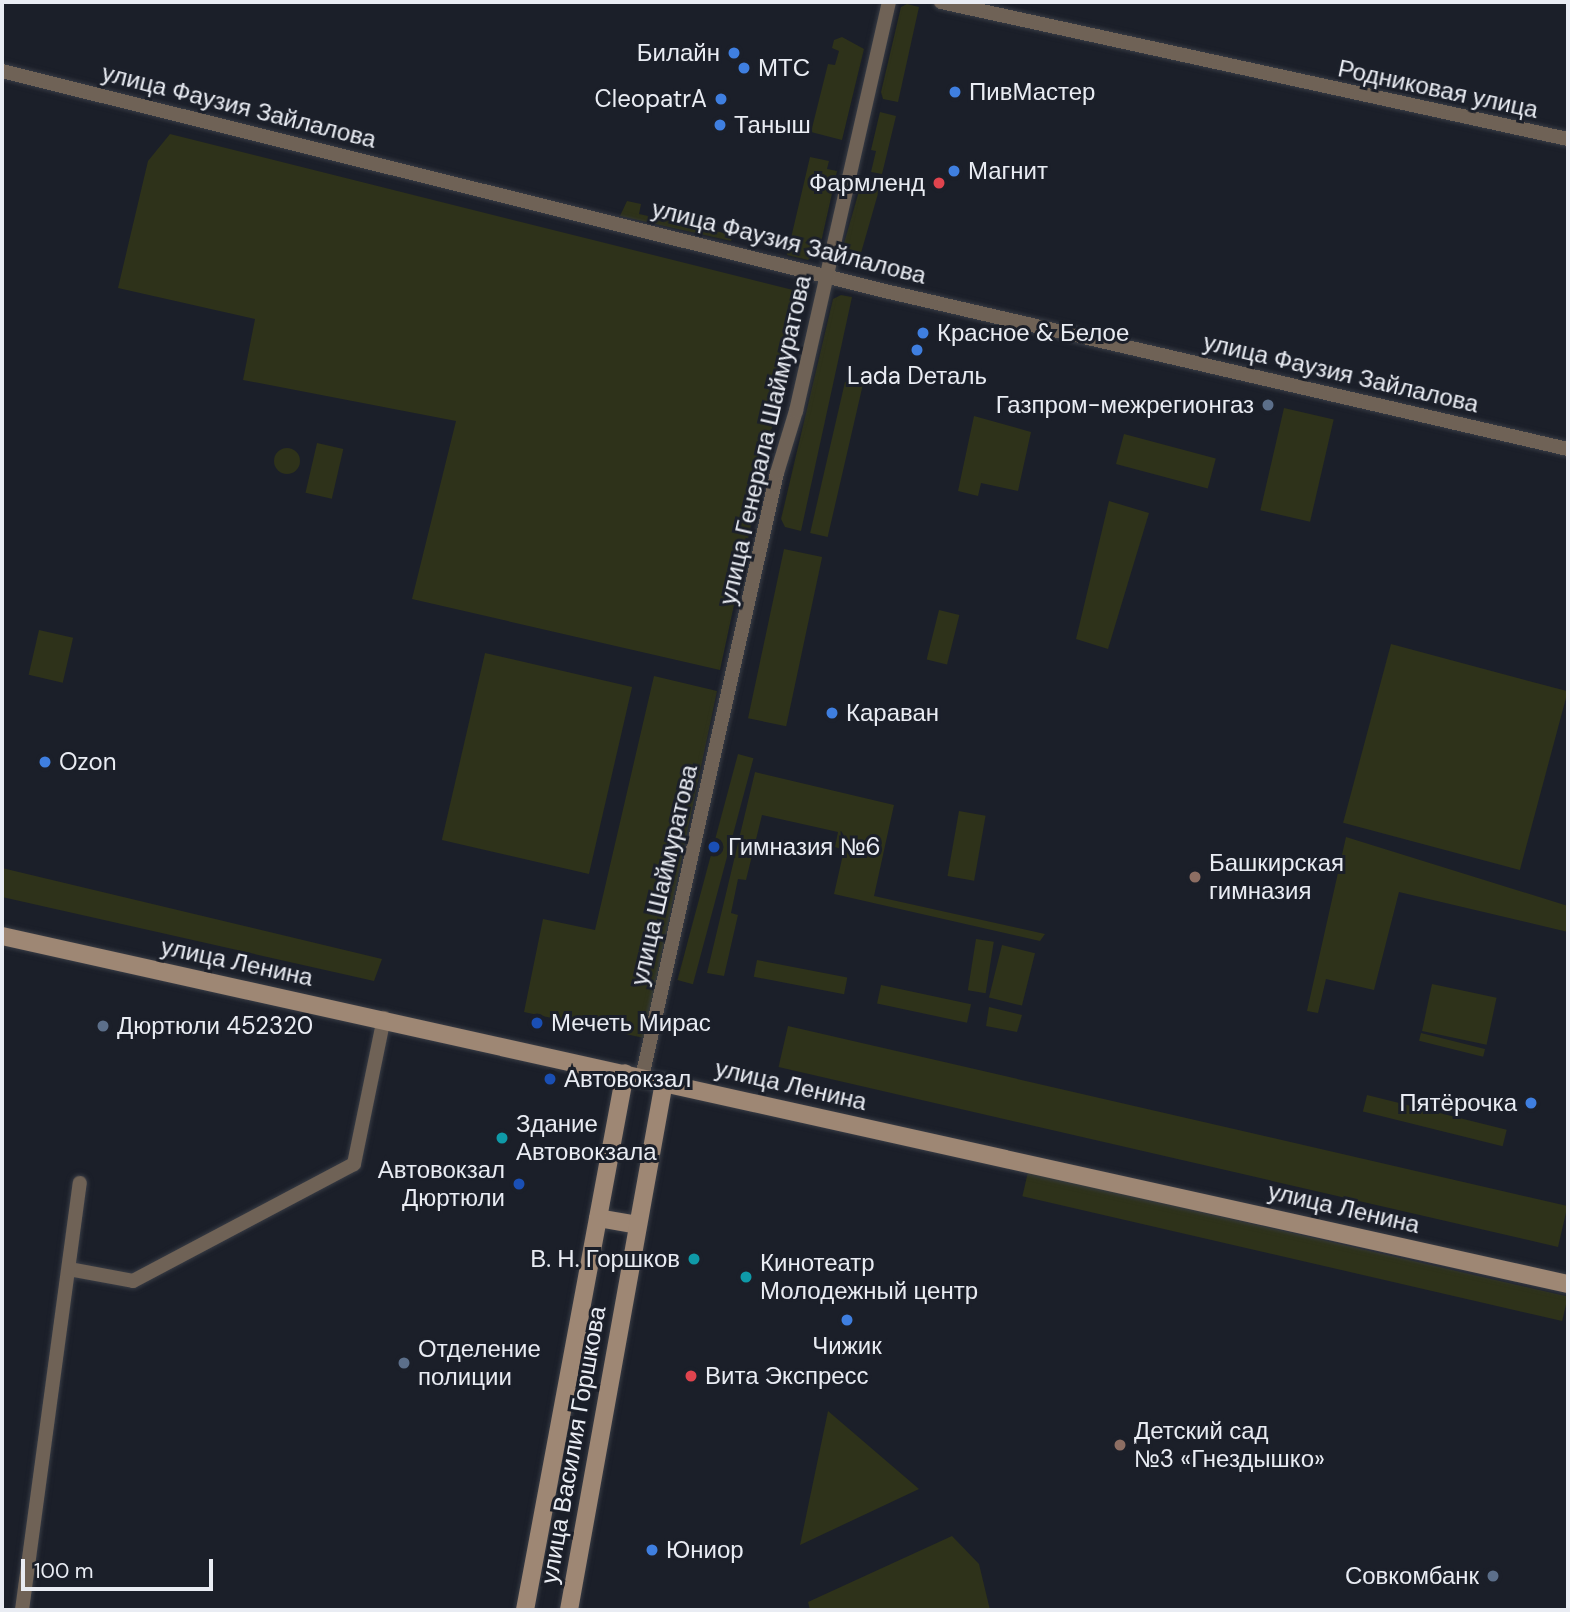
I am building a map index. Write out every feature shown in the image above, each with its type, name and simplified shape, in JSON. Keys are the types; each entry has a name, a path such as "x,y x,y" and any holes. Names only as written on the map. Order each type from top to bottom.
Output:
{"main road":[{"name":"улица Ленина","path":"2,936 384,1018 1568,1284"},
{"name":"улица Василия Горшкова","path":"525,1610 598,1218 633,1075"},
{"name":"улица Василия Горшкова","path":"569,1610 664,1082"},
{"path":"598,1218 637,1225"}],"street":[{"name":"улица Генерала Шаймуратова","path":"731,684 777,473 828,275 889,2"},
{"name":"Родниковая улица","path":"941,2 1299,83 1568,139"},
{"name":"улица Фаузия Зайлалова","path":"2,71 828,275 1568,449"},
{"name":"улица Шаймуратова","path":"633,1075 731,684"},
{"path":"69,1269 133,1281 354,1164 384,1018"},
{"path":"22,1610 80,1183"}],"green space":[{"path":"907,4 919,7 898,102 883,99 881,92 901,7"},
{"path":"842,37 864,49 842,140 811,132 828,64 835,65 839,51 832,48 834,40"},
{"path":"880,112 896,116 882,174 871,172 876,151 871,150"},
{"path":"170,134 801,292 720,670 412,599 456,421 243,380 255,319 118,288 148,161"},
{"path":"810,157 829,161 827,169 837,171 819,251 808,260 787,255"},
{"path":"863,177 881,182 858,264 840,259"},
{"path":"627,201 641,204 639,214 733,235 731,241 620,216"},
{"path":"841,295 852,297 801,531 785,527 781,519 833,299"},
{"path":"845,382 863,386 828,537 810,533"},
{"path":"1284,408 1334,419 1310,522 1260,510"},
{"path":"974,416 1031,432 1018,491 981,483 978,496 958,491"},
{"path":"1124,434 1216,459 1208,489 1116,464"},
{"path":"317,443 343,449 332,499 306,493"},
{"path":"287,448 296,452 300,461 296,470 287,474 278,470 274,461 278,452"},
{"path":"1109,501 1149,513 1108,649 1076,639"},
{"path":"784,549 822,557 786,726 748,718"},
{"path":"939,610 959,615 947,665 927,659"},
{"path":"39,630 73,638 63,683 29,675"},
{"path":"1391,644 1568,691 1520,870 1343,823"},
{"path":"485,653 632,687 589,874 442,840"},
{"path":"654,676 717,691 644,1038 524,1012 543,919 595,930"},
{"path":"738,754 753,758 693,984 677,980"},
{"path":"755,772 894,805 874,896 1045,934 1040,941 834,894 844,850 835,847 838,832 762,815 746,880 738,879 731,913 738,915 724,976 707,973"},
{"path":"959,811 986,816 974,881 948,876"},
{"path":"1346,837 1568,906 1568,932 1399,892 1374,990 1326,979 1318,1013 1307,1011"},
{"path":"2,868 382,959 374,981 2,897"},
{"path":"976,939 994,942 986,993 968,990"},
{"path":"1002,945 1035,953 1022,1006 989,997"},
{"path":"757,960 847,978 844,994 754,977"},
{"path":"1432,984 1497,998 1487,1045 1422,1031"},
{"path":"881,985 971,1004 967,1023 877,1004"},
{"path":"989,1007 1022,1015 1017,1032 986,1026"},
{"path":"788,1026 1567,1206 1558,1247 779,1067"},
{"path":"1421,1033 1485,1049 1483,1057 1419,1041"},
{"path":"1367,1095 1507,1130 1503,1146 1363,1111"},
{"path":"1028,1172 1568,1297 1562,1321 1022,1196"},
{"path":"828,1411 919,1489 800,1545"},
{"path":"952,1536 979,1564 990,1610 810,1610 808,1602"}],"place":[{"name":"Билайн","path":"734,53"},
{"name":"МТС","path":"744,68"},
{"name":"ПивМастер","path":"955,92"},
{"name":"CleopatrA","path":"721,99"},
{"name":"Таныш","path":"720,125"},
{"name":"Магнит","path":"954,171"},
{"name":"Фармленд","path":"939,183"},
{"name":"Красное & Белое","path":"923,333"},
{"name":"Lada Dеталь","path":"917,350"},
{"name":"Газпром-межрегионгаз","path":"1268,405"},
{"name":"Караван","path":"832,713"},
{"name":"Ozon","path":"45,762"},
{"name":"Гимназия №6","path":"714,847"},
{"name":"Башкирская гимназия","path":"1195,877"},
{"name":"Мечеть Мирас","path":"537,1023"},
{"name":"Дюртюли 452320","path":"103,1026"},
{"name":"Автовокзал","path":"550,1079"},
{"name":"Пятёрочка","path":"1531,1103"},
{"name":"Здание Автовокзала","path":"502,1138"},
{"name":"Автовокзал Дюртюли","path":"519,1184"},
{"name":"В. Н. Горшков","path":"694,1259"},
{"name":"Кинотеатр Молодежный центр","path":"746,1277"},
{"name":"Чижик","path":"847,1320"},
{"name":"Отделение полиции","path":"404,1363"},
{"name":"Вита Экспресс","path":"691,1376"},
{"name":"Детский сад №3 «Гнездышко»","path":"1120,1445"},
{"name":"Юниор","path":"652,1550"},
{"name":"Совкомбанк","path":"1493,1576"}]}
